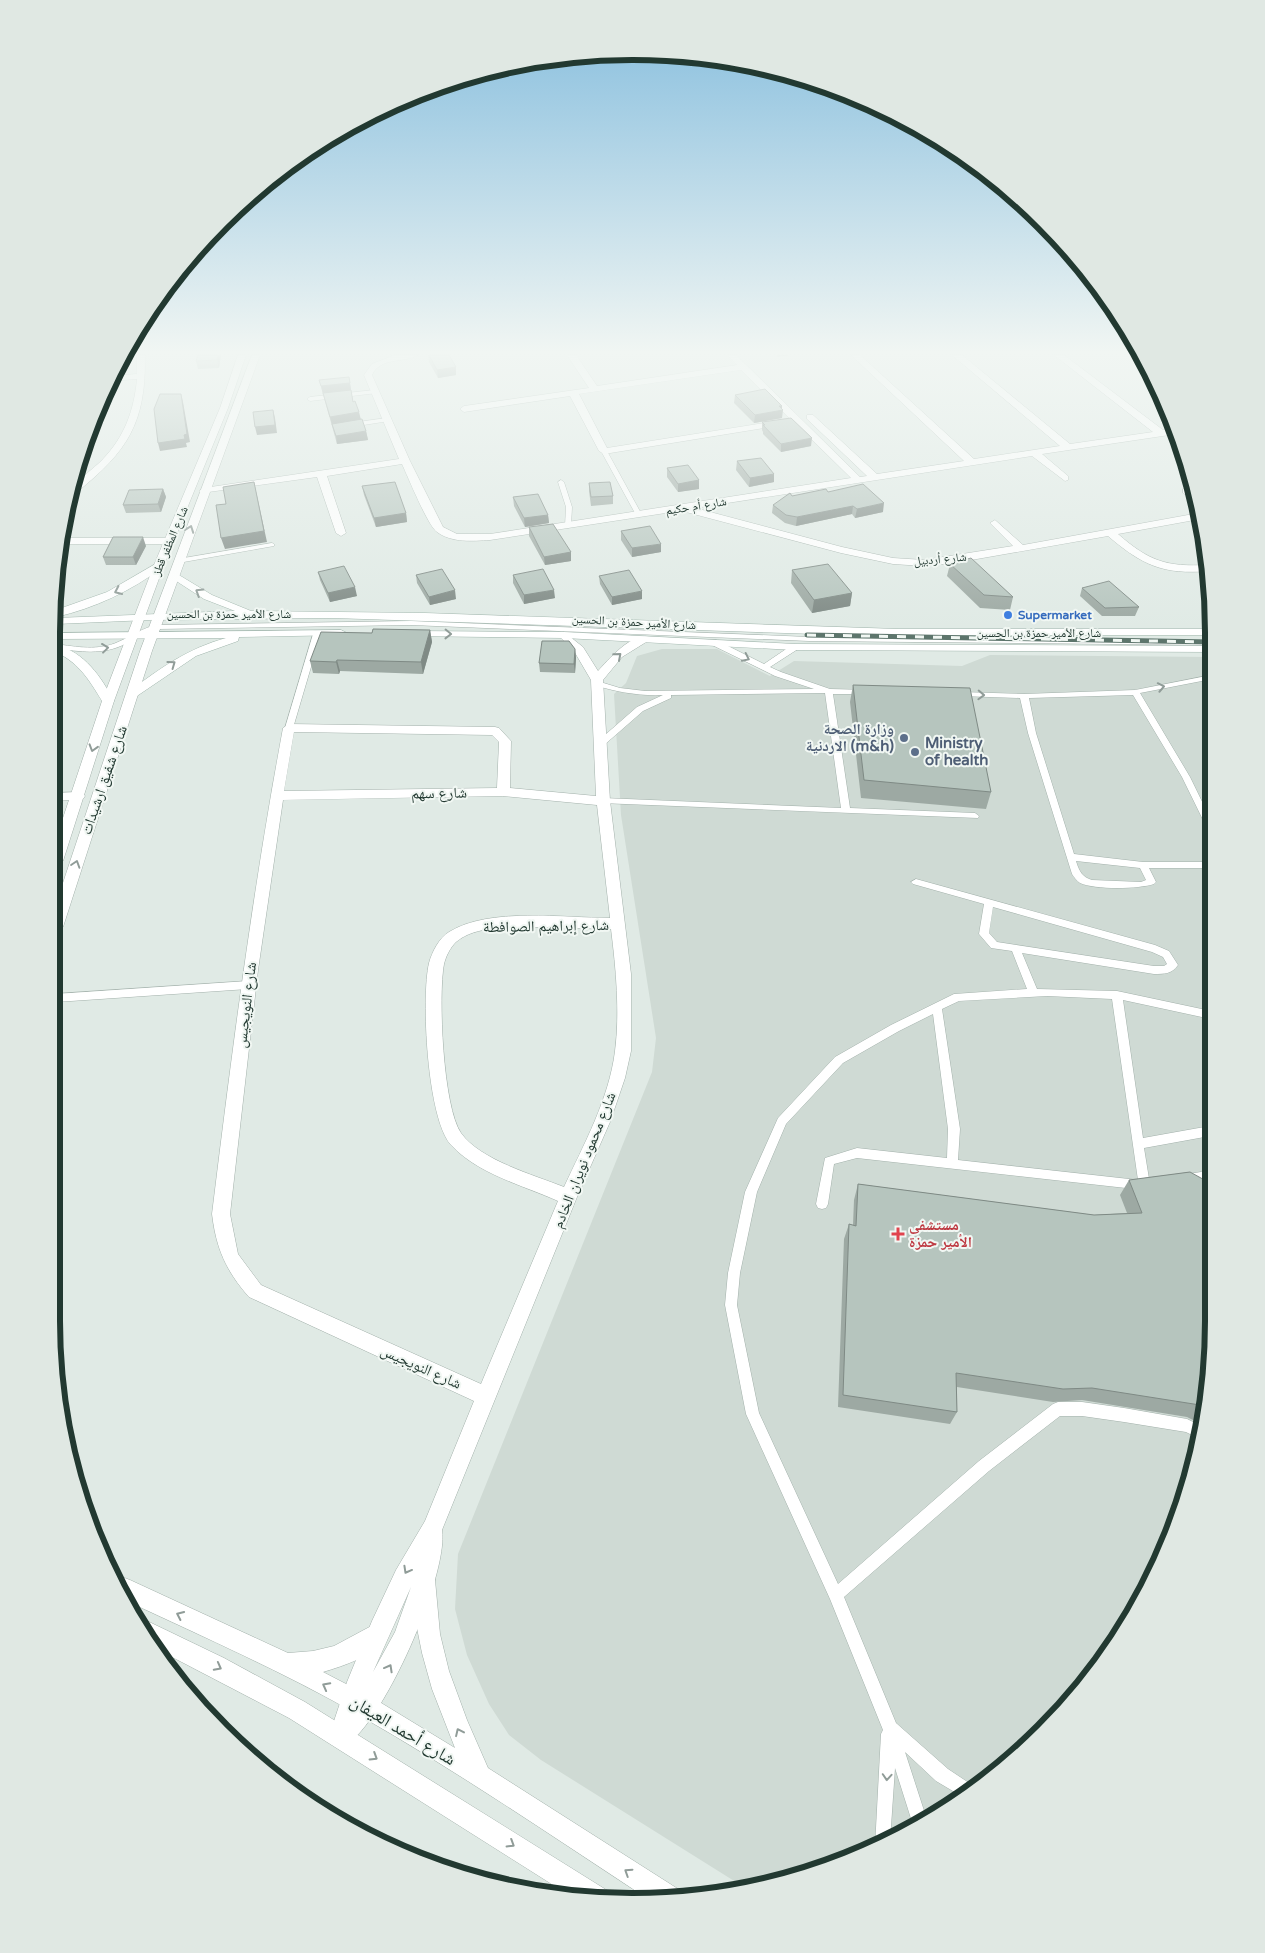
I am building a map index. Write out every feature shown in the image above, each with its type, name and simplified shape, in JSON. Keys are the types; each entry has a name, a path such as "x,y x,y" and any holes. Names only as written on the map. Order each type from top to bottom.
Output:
{"street":[{"path":"81,481 114,455 120,446"},
{"name":"شارع المظفر قطز","path":"134,635 159,564 208,446"},
{"name":"شارع المظفر قطز","path":"158,624 178,561 221,446"},
{"name":"شارع أم حكيم","path":"399,446 439,529 447,535 470,538 568,526 1072,446"},
{"path":"601,446 604,451 631,446"},
{"path":"822,446 836,468 859,481"},
{"path":"840,446 875,478"},
{"path":"954,446 971,462"},
{"path":"1033,452 1066,478"},
{"path":"856,459 904,473"},
{"path":"204,491 406,461"},
{"path":"810,489 836,468"},
{"path":"321,473 341,533"},
{"name":"شارع أردبيل","path":"684,508 841,550 893,561 924,563 954,560 1193,517"},
{"path":"995,523 1019,547"},
{"path":"1110,532 1139,557 1156,565 1180,570 1201,568"},
{"path":"68,542 170,541"},
{"path":"61,612 122,590 139,581 159,564"},
{"path":"174,575 208,597 261,615"},
{"name":"شارع الأمير حمزة بن الحسين","path":"60,621 142,615 158,624 282,634 564,635 795,647 1205,648"},
{"name":"شارع الأمير حمزة بن الحسين","path":"60,636 134,635 158,624 261,615 462,616 795,630 992,634 1205,632"},
{"name":"شارع شفيق ارشيدات","path":"60,915 158,624"},
{"path":"134,694 179,659 191,653 240,638 282,634"},
{"name":"شارع شفيق ارشيدات","path":"60,849 108,701 134,635"},
{"name":"شارع محمود نويران الخادم","path":"358,1703 375,1635 402,1579 432,1528 568,1197 602,1122 617,1078 623,1051 624,974 603,801 597,682 579,649 564,635"},
{"path":"597,682 618,655 645,639"},
{"path":"60,649 71,655 92,672 108,701"},
{"path":"289,728 495,731 505,741 503,792"},
{"name":"شارع النويجيس","path":"289,728 275,796 248,985 221,1214 225,1249 239,1274 255,1291 487,1397"},
{"name":"شارع سهم","path":"275,796 503,792 603,801"},
{"path":"60,797 78,796"},
{"name":"شارع إبراهيم الصوافطة","path":"568,1197 472,1155 454,1137 444,1112 436,1046 436,966 446,943 454,935 479,926 619,924"},
{"name":"شارع محمود نويران الخادم","path":"341,1736 358,1703 400,1649 417,1606 424,1580 432,1528"},
{"path":"424,1580 429,1633 437,1668 452,1717 480,1776"},
{"name":"شارع أحمد العيفان","path":"128,1591 286,1664 358,1703 480,1776 660,1892"},
{"path":"286,1664 304,1664 341,1656 375,1635"},
{"path":"154,1636 232,1675 341,1736 585,1891"}],"lane":[{"path":"604,451 638,515"},
{"path":"561,482 569,507 568,526"},
{"path":"178,561 272,545"},
{"path":"158,624 403,618 807,635 1205,639"},
{"path":"158,624 411,623 809,639 1205,643"},
{"path":"289,728 317,633"},
{"path":"60,647 109,648 120,644 134,635"},
{"path":"713,642 765,667 829,691"},
{"path":"765,667 795,647"},
{"path":"948,694 1024,696 1135,692 1205,678"},
{"path":"597,682 630,693 879,692"},
{"path":"829,691 846,810"},
{"path":"1135,692 1186,777 1205,814"},
{"path":"600,744 640,709 673,693"},
{"path":"1024,696 1032,733 1070,857 1079,877 1092,882 1146,884 1151,882 1143,865"},
{"path":"603,801 975,816"},
{"path":"1070,857 1143,865 1205,865"},
{"path":"916,882 989,902 1155,950 1166,954 1172,965 1166,970 1154,970 994,945 984,934 989,902"},
{"path":"1015,948 1034,993"},
{"path":"60,998 248,985"},
{"path":"918,1817 890,1728 836,1595 753,1414 731,1305 734,1273 751,1192 782,1121 839,1060 895,1028 958,997 1034,993 1117,995 1205,1013"},
{"path":"822,1204 829,1161 857,1153 1149,1185 1139,1144 1117,995"},
{"path":"937,1009 954,1129 952,1164"},
{"path":"1139,1144 1205,1132"},
{"path":"1173,1181 1205,1175"},
{"path":"836,1595 984,1466 1058,1409 1082,1409 1124,1415 1187,1426 1194,1430"},
{"path":"890,1728 942,1775 963,1788"},
{"path":"883,1835 890,1728"}],"shaded area":[{"name":"مستشفى الأمير حمزة","path":"662,649 717,649 770,676 794,661 962,666 990,655 1205,657 1204,1358 1194,1432 1175,1505 1146,1574 1109,1639 1063,1698 1010,1751 951,1797 886,1834 817,1863 738,1883 541,1760 509,1735 489,1704 467,1655 455,1609 458,1554 652,1072 656,1038 621,815 614,694 626,683 637,656"}],"building":[{"path":"761,458 774,474 750,478 737,461"},
{"path":"688,465 699,480 678,484 667,468"},
{"path":"254,482 264,531 221,538 216,505 226,504 223,487"},
{"path":"395,482 406,513 374,518 362,486"},
{"path":"610,482 613,496 591,497 589,483"},
{"path":"863,484 884,503 857,509 853,506 797,517 786,515 773,505 790,493 792,496 826,489 828,492"},
{"path":"163,489 158,504 123,505 129,490"},
{"path":"538,494 548,515 524,518 513,497"},
{"path":"553,524 571,552 544,557 529,527"},
{"path":"650,526 661,544 632,548 621,531"},
{"path":"113,537 143,537 133,557 103,557"},
{"path":"971,558 1013,597 984,595 950,564"},
{"path":"828,564 852,593 814,600 792,570"},
{"path":"344,566 355,587 328,593 318,572"},
{"path":"442,569 455,590 429,597 416,575"},
{"path":"543,569 554,590 524,595 513,575"},
{"path":"629,570 642,591 612,597 599,576"},
{"path":"1109,581 1139,607 1105,608 1082,588"},
{"path":"373,629 430,630 421,662 310,661 321,632 372,633"},
{"path":"542,641 569,641 575,649 574,664 539,663"},
{"name":"Ministry of health","path":"853,685 970,688 991,792 864,780"},
{"name":"مستشفى الأمير حمزة","path":"1190,1172 1205,1180 1204,1358 1198,1405 1092,1388 1063,1389 956,1373 957,1412 843,1395 849,1224 856,1226 858,1184 1094,1215 1142,1213 1129,1180"}],"railway":[{"path":"807,635 1205,642"}],"place":[{"name":"Supermarket","path":"1008,615"},
{"name":"وزارة الصحة الاردنية (m&h)","path":"904,738"},
{"name":"Ministry of health","path":"915,752"},
{"name":"مستشفى الأمير حمزة","path":"898,1234"}]}
